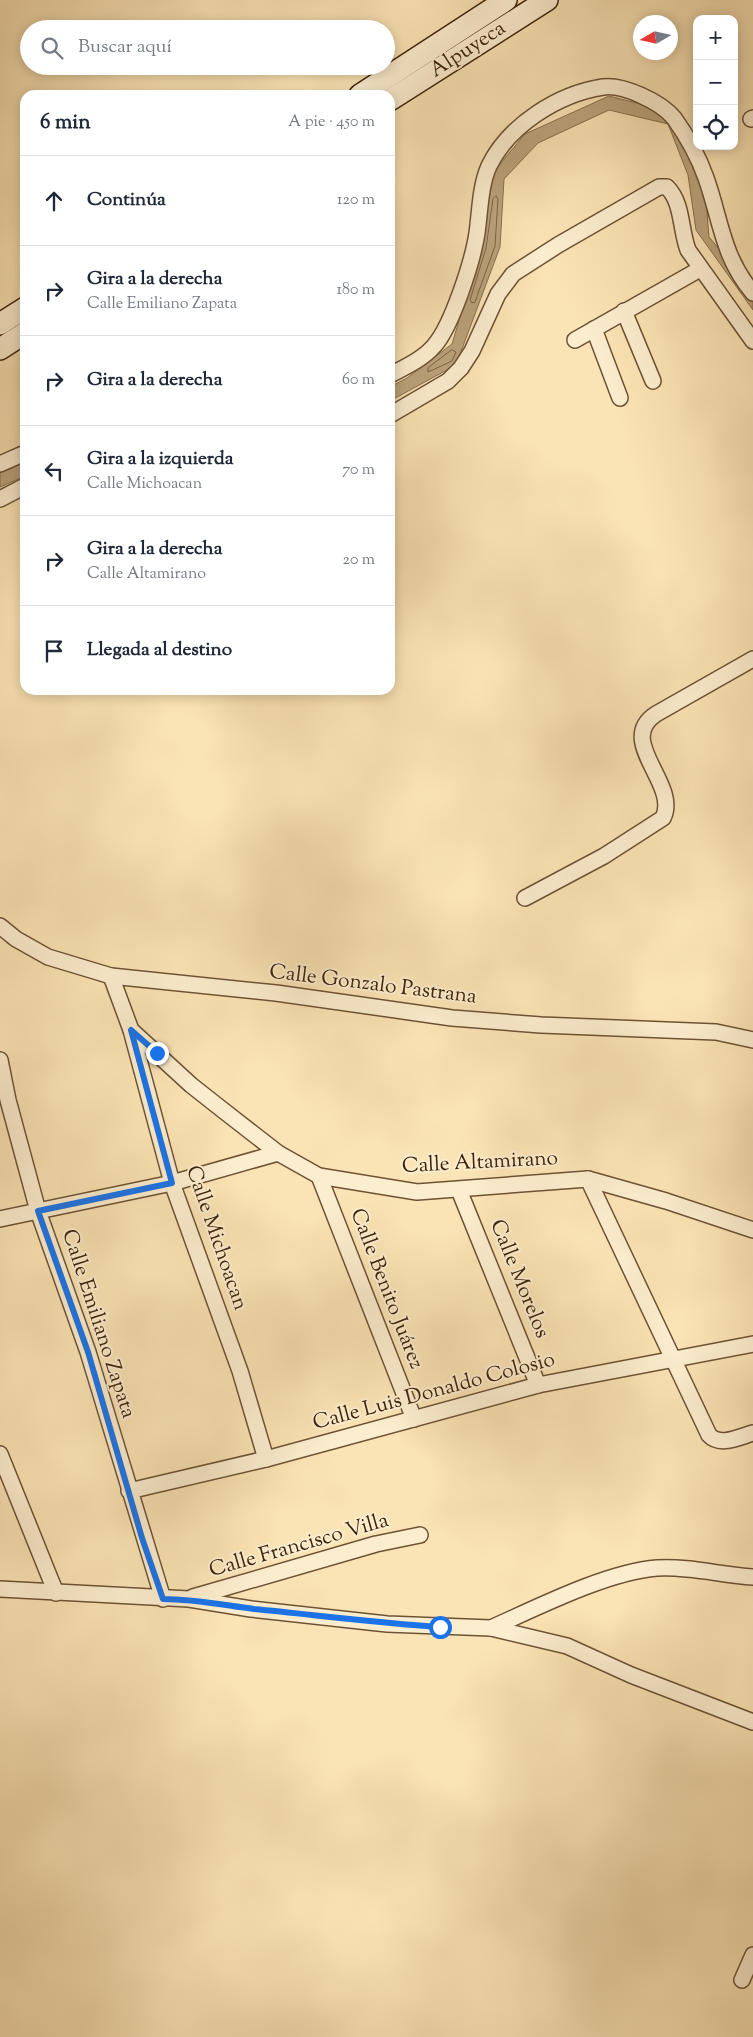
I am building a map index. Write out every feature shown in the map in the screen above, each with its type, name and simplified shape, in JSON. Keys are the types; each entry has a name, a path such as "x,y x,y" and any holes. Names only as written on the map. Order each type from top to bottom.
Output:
{"main road":[{"name":"Alpuyeca","path":"395,72 506,0"},
{"name":"Alpuyeca","path":"395,97 546,0"},
{"name":"Alpuyeca","path":"368,90 391,75"},
{"path":"0,324 20,311"},
{"path":"0,349 20,336"}],"street":[{"path":"395,372 422,356 442,335 467,272 475,242 488,168 504,141 544,108 575,95 605,86 627,90 646,97 673,117 706,178 725,246 753,293"},
{"path":"395,412 448,380 461,368 472,350 498,294 513,274 558,245 659,187 667,187 674,193 678,205 682,234 688,250 753,341"},
{"path":"575,340 700,269"},
{"path":"624,311 653,381"},
{"path":"594,330 620,398"},
{"path":"0,464 20,455"},
{"path":"0,499 20,489"},
{"path":"525,898 604,856 663,818 666,810 666,799 644,747 641,736 642,726 656,714 753,659"},
{"name":"Calle Gonzalo Pastrana","path":"0,926 16,940 48,957 112,976 276,993 452,1018 541,1025 716,1032 753,1040"},
{"name":"Calle Altamirano","path":"112,976 131,1030 191,1085 278,1153 319,1176 397,1190 459,1190 588,1179 666,1201 753,1230"},
{"path":"716,1032 753,1028"},
{"name":"Calle Michoacan","path":"131,1030 172,1183 240,1372 266,1459"},
{"name":"Calle Emiliano Zapata","path":"0,1060 8,1100 38,1211 88,1352 163,1599"},
{"path":"0,1219 172,1183 278,1153"},
{"name":"Calle Benito Juárez","path":"319,1176 414,1418"},
{"path":"588,1179 708,1435 718,1441 753,1433"},
{"name":"Calle Morelos","path":"459,1190 538,1385"},
{"name":"Calle Luis Donaldo Colosio","path":"129,1491 266,1459 538,1385 753,1344"},
{"path":"0,1454 56,1593"},
{"name":"Calle Francisco Villa","path":"189,1599 358,1549 420,1535"},
{"path":"491,1628 566,1595 644,1570 677,1569 753,1577"},
{"path":"0,1589 189,1599 387,1624 491,1628 567,1646 631,1675 753,1722"},
{"path":"742,1980 753,1955"}],"water":[{"path":"609,96 672,112 704,173 709,237 753,289 753,310 696,230 688,175 668,124 609,110 538,143 504,179 500,247 456,365 395,398 395,384 407,378 452,344 481,247 491,175 525,134"},
{"path":"20,461 20,478 0,487 0,470"}],"route":[{"path":"157,1053 131,1030 172,1183 38,1211 88,1352 142,1538 163,1599 189,1599 387,1624 440,1627"}]}
